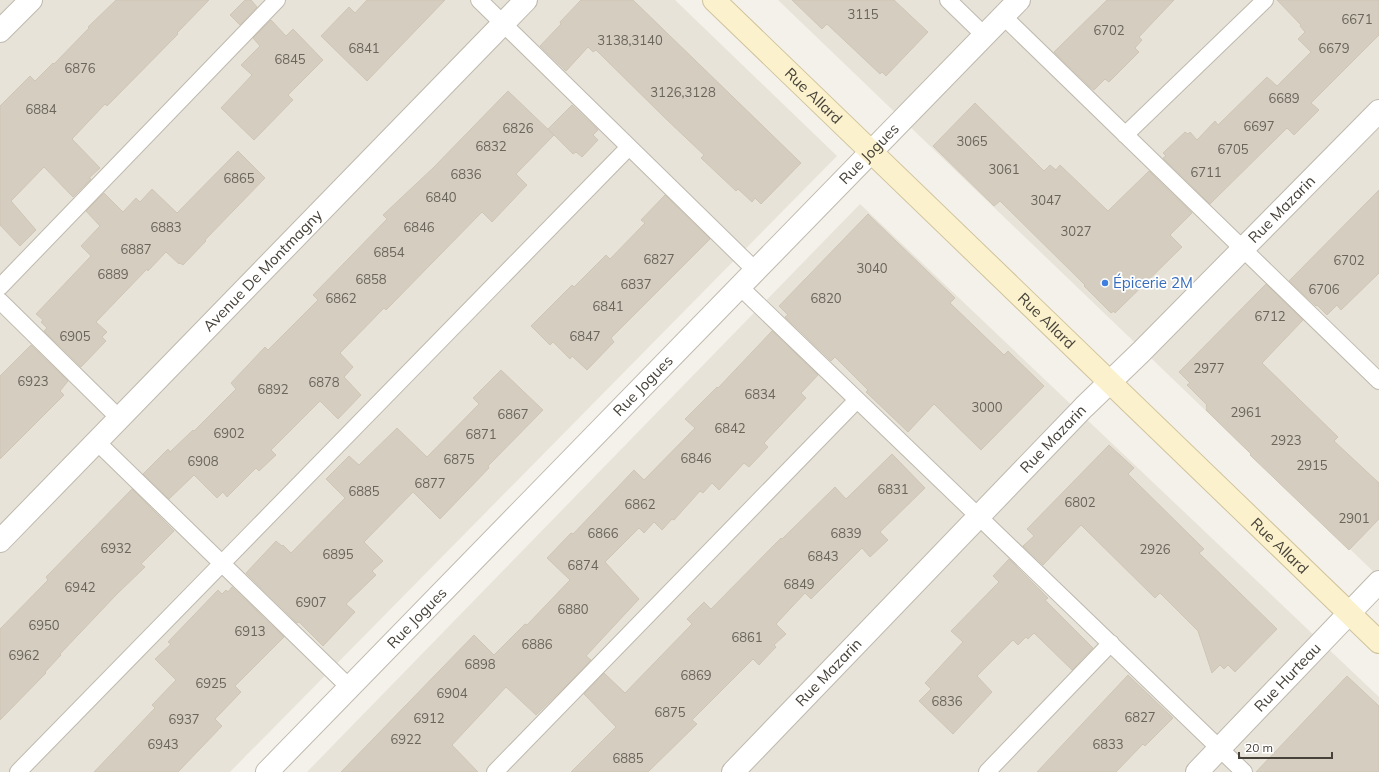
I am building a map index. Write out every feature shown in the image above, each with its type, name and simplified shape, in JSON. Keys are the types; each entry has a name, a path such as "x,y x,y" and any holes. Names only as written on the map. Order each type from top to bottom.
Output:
{"street":[{"path":"0,31 31,0"},
{"name":"Avenue De Montmagny","path":"0,541 526,0"},
{"name":"Rue Allard","path":"714,0 1379,642"},
{"name":"Rue Jogues","path":"267,772 1018,0"},
{"name":"Rue Mazarin","path":"733,772 978,517 1242,248 1379,111"},
{"name":"Rue Hurteau","path":"1197,772 1379,582"}],"lane":[{"path":"0,287 277,0"},
{"path":"479,0 755,270"},
{"path":"948,0 984,35"},
{"path":"1125,134 1265,0"},
{"path":"1003,16 1242,248 1376,372"},
{"path":"18,772 630,147"},
{"path":"739,286 1244,772"},
{"path":"0,301 119,418"},
{"path":"495,772 857,400"},
{"path":"97,442 349,687"},
{"path":"987,772 1111,643"}],"shaded area":[{"path":"0,0 675,0 837,156 230,772 0,772"},
{"path":"778,0 1379,0 1379,577"},
{"path":"860,204 1379,697 1379,772 307,772"}],"building":[{"path":"116,0 209,0 177,33 178,34 107,106 105,104 72,139 100,168 89,178 91,179 73,197 44,167 11,201 36,230 20,246 0,225 0,106 30,76 35,81 53,63 54,64 89,28 88,27"},
{"path":"245,0 251,0 257,7 240,25 230,15"},
{"path":"367,0 445,0 367,81 321,36 349,7 355,13"},
{"path":"581,0 633,0 801,163 761,204 755,198 752,202 738,189 736,191 701,158 704,155 596,50 593,52 588,47 566,71 540,46"},
{"path":"792,0 894,0 928,32 886,76 882,72 880,74 827,24 822,29"},
{"path":"1107,0 1174,0 1139,37 1142,40 1135,48 1139,52 1109,82 1105,79 1094,90 1054,52"},
{"path":"1277,0 1379,0 1379,35 1311,103 1319,110 1294,135 1287,128 1210,204 1163,158 1166,156 1163,153 1185,132 1188,134 1190,132 1197,140 1215,121 1218,125 1267,77 1277,86 1311,52 1298,39 1305,32 1300,26 1301,25"},
{"path":"271,20 286,36 293,29 323,60 288,95 293,100 254,140 221,108 252,75 241,65 260,46 253,38"},
{"path":"508,91 554,135 516,174 527,185 492,222 482,212 386,310 384,308 340,353 353,367 344,377 361,395 338,419 320,401 271,450 276,455 259,471 256,468 227,497 223,492 217,498 194,475 169,499 143,474 168,449 170,452 193,430 194,431 236,389 231,383 265,347 268,350 318,300 313,295 387,219 383,215 433,168"},
{"path":"975,103 1044,171 1050,165 1056,170 1060,165 1108,211 1149,171 1192,213 1170,235 1182,247 1115,313 1114,311 1111,313 1084,286 1085,285 1000,201 994,206 933,146"},
{"path":"572,105 598,130 593,135 598,140 582,157 576,152 573,154 548,129"},
{"path":"238,151 265,178 183,265 180,263 179,264 166,252 148,271 147,269 96,322 107,332 102,337 106,341 81,367 44,331 47,328 41,322 43,320 36,314 91,256 81,246 100,226 86,211 104,193 123,212 136,198 140,202 152,189 177,213"},
{"path":"1379,190 1379,273 1341,310 1337,305 1327,315 1289,281"},
{"path":"665,195 710,239 611,338 614,342 587,370 572,356 570,359 553,342 550,345 531,326 572,285 574,287 606,255 610,259 645,223 641,220"},
{"path":"868,214 955,298 950,303 1004,355 1008,351 1044,386 981,450 934,404 908,432 866,392 868,390 835,357 831,361 785,317 788,315 779,306"},
{"path":"1266,284 1303,320 1262,363 1338,437 1334,441 1379,483 1379,519 1349,550 1250,455 1251,454 1206,410 1207,405 1187,385 1190,383 1179,372"},
{"path":"772,331 818,375 801,393 806,398 764,443 768,447 749,467 744,463 719,490 712,483 703,493 700,491 674,520 672,519 662,530 654,522 644,533 639,528 605,562 639,599 586,656 591,660 571,681 536,715 506,687 452,745 478,772 341,772 474,635 494,655 525,624 527,625 570,580 547,558 571,533 573,534 634,470 644,480 695,428 685,419 717,387 718,388"},
{"path":"31,345 68,381 60,391 64,395 0,459 0,376"},
{"path":"501,370 543,410 488,466 489,468 440,519 413,492 364,542 383,561 372,571 376,575 346,604 355,612 323,646 246,573 276,541 282,546 283,545 291,553 345,498 326,479 349,456 359,465 397,428 427,457 479,404 473,398"},
{"path":"1109,445 1134,468 1128,474 1204,549 1199,553 1277,629 1235,672 1228,665 1224,669 1220,665 1212,673 1198,631 1160,593 1155,598 1081,525 1043,565 1023,546 1034,536 1027,529"},
{"path":"892,454 925,488 880,532 888,540 870,557 862,548 811,599 805,593 776,624 786,634 774,645 776,647 759,665 753,659 692,720 697,724 648,772 571,772 616,727 584,694 604,673 625,693 692,624 687,619 704,602 711,609 781,538 782,539 835,487 846,499"},
{"path":"132,489 174,531 141,564 145,567 60,654 61,655 45,672 46,673 0,720 0,629 48,580 46,577"},
{"path":"1009,559 1048,598 1045,600 1093,648 1072,670 1034,633 1028,639 1026,637 1018,645 1013,640 977,676 992,692 953,734 919,701 931,689 925,683 963,642 951,631 999,582 993,576"},
{"path":"232,587 284,637 235,686 241,692 215,719 222,726 178,772 94,772 155,708 152,705 176,680 155,659 171,644 168,642 218,590 222,594 226,590 228,592"},
{"path":"1128,675 1173,718 1145,746 1143,744 1116,772 1037,772"},
{"path":"1347,676 1379,706 1379,772 1256,772"}],"place":[{"name":"Épicerie 2M","path":"1105,283"}]}
